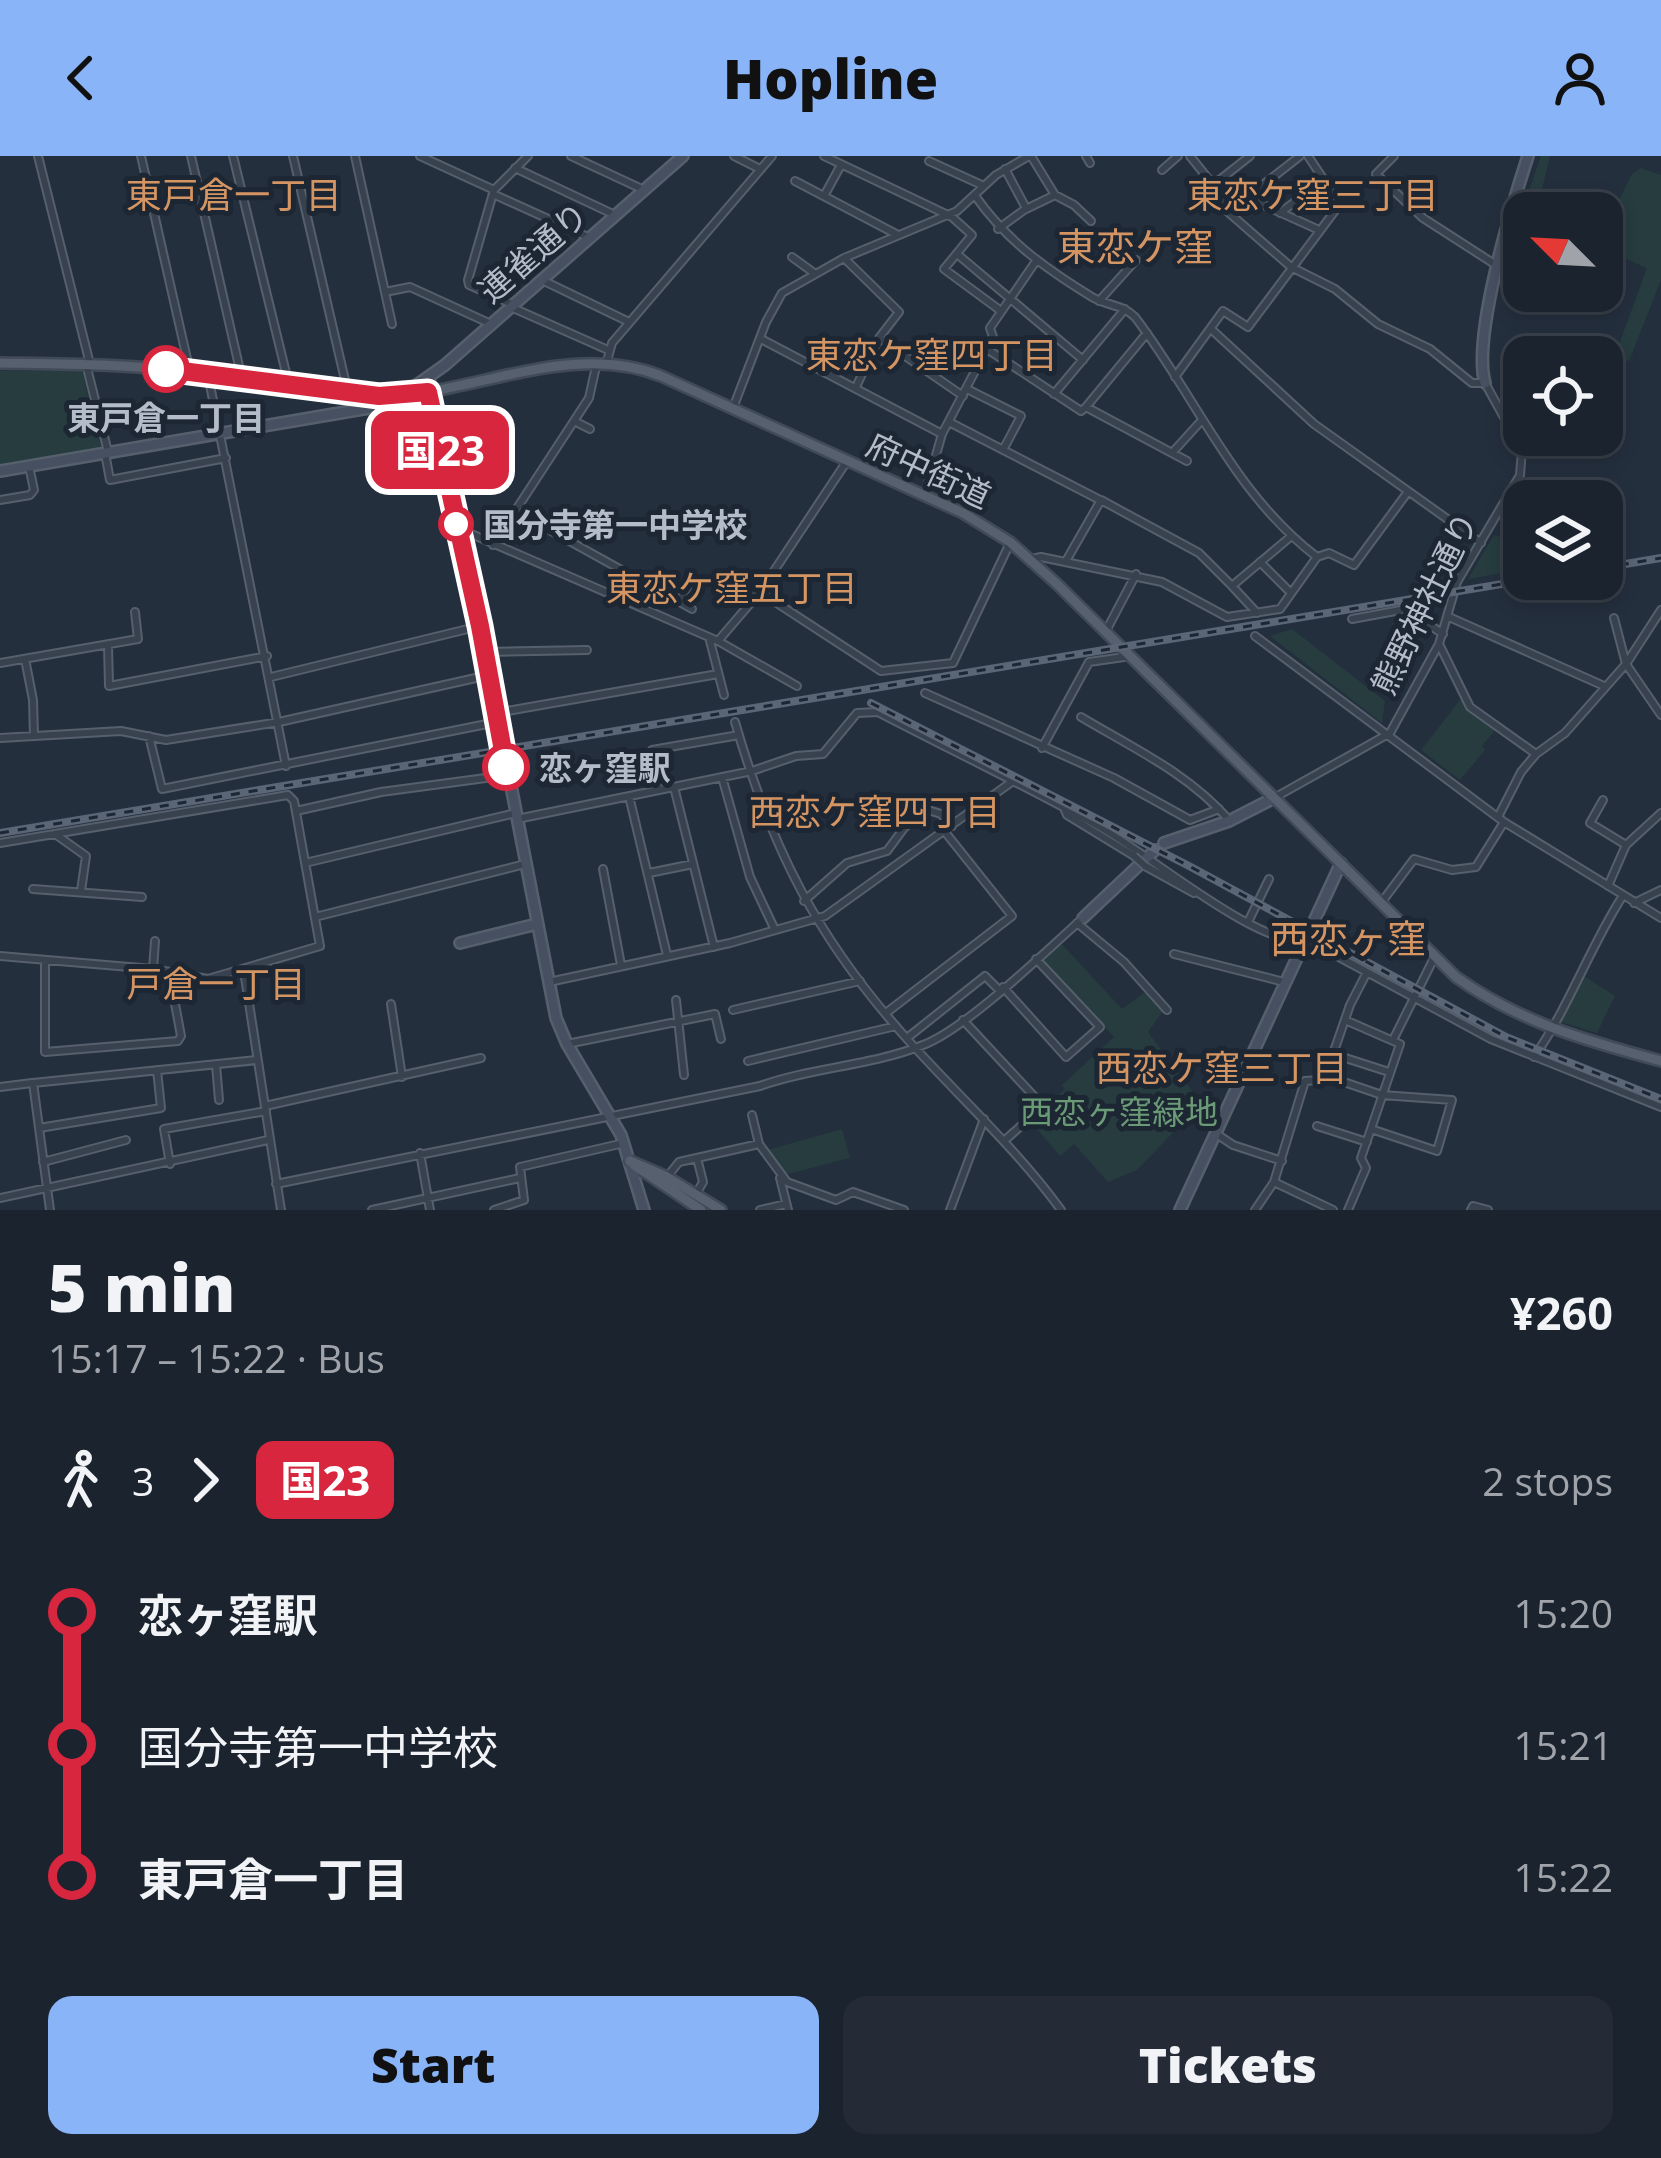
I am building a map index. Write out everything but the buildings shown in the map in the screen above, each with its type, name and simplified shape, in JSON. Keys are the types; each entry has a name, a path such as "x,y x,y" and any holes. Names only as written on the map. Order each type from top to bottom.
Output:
{"main road":[{"name":"連雀通り","path":"401,396 683,156"},
{"name":"熊野神社通り","path":"1485,383 1484,337 1528,156"},
{"name":"府中街道","path":"0,363 190,372 379,396 428,392 604,358 641,368 977,521 1010,542 1133,656 1434,958 1483,997 1552,1030 1661,1061"},
{"path":"431,374 428,392 480,626 549,982 567,1044 624,1143 644,1210"},
{"path":"0,471 375,407 379,396"},
{"path":"1080,920 1153,854 1274,798"},
{"path":"1180,1210 1341,863"},
{"path":"460,943 537,924"},
{"path":"630,1161 721,1210"},
{"path":"630,1161 701,1210"}],"street":[{"path":"38,156 88,364 110,480 226,458"},
{"path":"141,156 190,372"},
{"path":"191,156 242,379"},
{"path":"233,156 289,385"},
{"path":"293,156 348,393"},
{"path":"356,156 392,324"},
{"path":"419,156 590,238"},
{"path":"528,156 493,192 469,285 604,358"},
{"path":"571,156 645,190"},
{"path":"734,156 760,169"},
{"path":"493,544 589,398 604,358 629,322 772,156"},
{"path":"824,156 947,214 972,235 944,269 1001,311"},
{"path":"733,409 782,293 844,258 947,214 1030,156 1055,195 1091,220"},
{"path":"1162,170 1178,156"},
{"path":"1190,156 1231,207"},
{"path":"1213,185 1250,156"},
{"path":"1174,377 1223,311 1248,327 1291,267 1340,204 1304,156 1228,212 1291,267 1335,289 1378,324 1430,349 1472,383 1485,383"},
{"path":"1394,156 1376,174 1423,218 1499,266"},
{"path":"929,161 984,186"},
{"path":"824,196 841,165"},
{"path":"515,168 616,215"},
{"path":"1004,170 1027,208"},
{"path":"1280,213 1324,180"},
{"path":"795,181 898,235"},
{"path":"998,229 1055,195"},
{"path":"976,197 998,229 1036,261 1099,301 1126,308 1252,494 1291,537 1317,556"},
{"path":"1246,197 1319,230"},
{"path":"956,254 1083,360"},
{"path":"792,257 814,273"},
{"path":"844,258 899,312 879,338 856,387"},
{"path":"1099,301 1136,260"},
{"path":"924,497 942,434 993,337 990,328 1036,261"},
{"path":"541,279 629,322"},
{"path":"385,292 410,287 490,324"},
{"path":"1054,394 1126,308"},
{"path":"1211,328 1313,424 1481,543"},
{"path":"987,349 1081,411 1147,333"},
{"path":"879,338 965,392 1021,416 1003,450"},
{"path":"761,339 942,434"},
{"path":"208,375 286,766"},
{"name":"熊野神社通り","path":"1390,733 1439,644 1455,587 1520,475 1522,457 1485,383"},
{"path":"1086,407 1186,461"},
{"path":"1172,453 1202,419"},
{"path":"574,421 590,429"},
{"path":"949,422 1198,554 1257,613"},
{"path":"714,641 759,593 847,461"},
{"path":"0,500 30,495 34,490 29,466"},
{"path":"1030,559 1136,574 1174,587 1227,617 1280,609 1317,556 1329,553 1354,565 1407,493"},
{"path":"1066,561 1101,500"},
{"path":"515,511 692,609"},
{"path":"457,527 714,641 797,686"},
{"path":"1232,586 1291,537"},
{"path":"721,577 759,593 881,671 953,663 1010,542"},
{"path":"1260,562 1290,592"},
{"path":"1106,632 1136,574"},
{"path":"679,602 688,584"},
{"path":"1352,620 1406,609 1443,634"},
{"path":"1381,903 1414,859 1452,870 1476,867 1521,772 1565,733 1627,664 1661,610"},
{"path":"0,663 138,639 135,612"},
{"path":"1449,617 1604,686"},
{"path":"1615,618 1627,664 1661,716"},
{"path":"271,677 480,626"},
{"path":"1255,636 1501,819 1661,918"},
{"path":"714,641 724,694"},
{"path":"1439,644 1470,706 1536,754"},
{"path":"108,645 109,686 267,656"},
{"path":"485,652 587,650"},
{"path":"1042,748 1089,662 1133,656"},
{"path":"25,659 34,700 34,736"},
{"path":"149,736 162,789 718,674"},
{"path":"0,738 121,731 166,740 279,722 489,675"},
{"path":"926,693 1114,778 1190,820 1220,809"},
{"path":"305,863 752,771 796,756 824,754 856,713 878,712 1153,854 1208,900 1248,922 1302,944 1313,943 1491,1039 1661,1106"},
{"path":"1081,716 1180,774 1229,820"},
{"path":"735,722 772,834 815,920 896,1026 1004,1141 1061,1210"},
{"path":"1274,798 1390,733"},
{"path":"658,789 652,750 739,735"},
{"path":"296,811 381,792 508,775"},
{"path":"722,777 750,877 775,930"},
{"path":"549,982 815,920 1013,781"},
{"path":"674,786 713,946"},
{"path":"0,843 288,795 296,811 320,946 244,967 281,1210"},
{"path":"629,795 668,956"},
{"path":"1603,800 1590,823 1626,845"},
{"path":"1064,808 1066,814 1134,856 1153,854"},
{"path":"804,901 847,863 887,851 925,809 941,814 1012,916 886,1013"},
{"path":"1607,887 1626,845 1661,813"},
{"path":"55,834 86,856 81,891"},
{"path":"315,917 525,864"},
{"path":"650,873 693,864"},
{"path":"603,869 621,965"},
{"path":"1248,922 1269,879"},
{"path":"33,889 142,897"},
{"path":"1634,903 1661,890"},
{"path":"1534,1057 1622,896"},
{"path":"276,1184 916,1048 963,1020 1080,920 1167,1010"},
{"path":"152,969 155,941"},
{"path":"1174,954 1284,982"},
{"path":"0,956 152,969 208,979 244,971"},
{"path":"1394,1038 1434,958"},
{"path":"907,1038 985,976 1066,1058 1100,1027 1036,959"},
{"path":"45,960 45,1052 178,1041 182,1036 173,993 176,973"},
{"path":"1367,972 1333,1054 1389,1072"},
{"path":"734,1010 860,981"},
{"path":"676,1000 684,1075"},
{"path":"391,1004 402,1077"},
{"path":"567,1044 715,1014 721,1039"},
{"path":"963,1020 1043,1106 1004,1141"},
{"path":"1345,1020 1400,1044 1361,1158 1366,1168 1348,1210"},
{"path":"748,1061 896,1026"},
{"path":"170,1164 164,1129 481,1058"},
{"path":"0,1087 257,1060"},
{"path":"215,1065 219,1100"},
{"path":"39,1128 161,1108 157,1070"},
{"path":"1255,1210 1274,1182 1305,1081 1335,1079 1382,1095 1452,1100 1437,1150 1371,1129"},
{"path":"33,1083 50,1210"},
{"path":"752,1115 759,1144 780,1176 787,1207 760,1210"},
{"path":"950,1210 984,1119"},
{"path":"1317,1126 1366,1142"},
{"path":"1215,1133 1233,1145 1282,1161"},
{"path":"43,1162 126,1140"},
{"path":"0,1198 268,1140"},
{"path":"494,1210 521,1203 520,1167 624,1143"},
{"path":"667,1177 679,1162 759,1144"},
{"path":"420,1153 430,1210"},
{"path":"695,1195 703,1181 697,1158"},
{"path":"780,1176 836,1200 853,1192 904,1210"},
{"path":"372,1210 520,1178"},
{"path":"1274,1182 1333,1210"},
{"path":"1471,1210 1473,1206 1488,1210"}],"green space":[{"path":"1541,156 1550,156 1542,189 1550,192 1528,192"},
{"path":"1641,168 1661,175 1661,280 1629,361 1623,360 1622,336 1647,268 1623,258 1623,192"},
{"path":"0,371 82,371 101,448 0,465"},
{"path":"1494,535 1503,538 1503,573 1468,579"},
{"path":"1292,629 1385,701 1382,723 1270,636"},
{"path":"1460,700 1496,729 1460,780 1421,750"},
{"name":"西恋ヶ窪緑地","path":"1060,942 1122,1009 1145,992 1163,1011 1148,1032 1204,1107 1215,1111 1210,1124 1190,1115 1137,1170 1108,1182 1074,1144 1060,1156 1031,1122 1065,1089 1062,1085 1114,1037 1042,961"},
{"path":"1582,975 1615,996 1597,1033 1561,1022"},
{"path":"842,1129 850,1158 780,1176 764,1151"}],"railway":[{"path":"1623,564 1661,558"},
{"path":"0,833 1503,584"},
{"path":"871,703 1189,866 1506,1037 1661,1099"}],"bus line":[{"name":"国23","path":"166,369 379,396 428,392 506,767"}],"place":[{"name":"東戸倉一丁目","path":"166,369"},
{"name":"国分寺第一中学校","path":"456,524"},
{"name":"恋ヶ窪駅","path":"506,767"}],"district":[{"name":"東戸倉一丁目","path":"234,194"},
{"name":"東恋ケ窪三丁目","path":"1313,194"},
{"name":"東恋ケ窪","path":"1135,245"},
{"name":"東恋ケ窪四丁目","path":"932,354"},
{"name":"東恋ケ窪五丁目","path":"732,587"},
{"name":"西恋ケ窪四丁目","path":"875,811"},
{"name":"西恋ヶ窪","path":"1348,937"},
{"name":"戸倉一丁目","path":"216,983"},
{"name":"西恋ケ窪三丁目","path":"1222,1067"}]}
